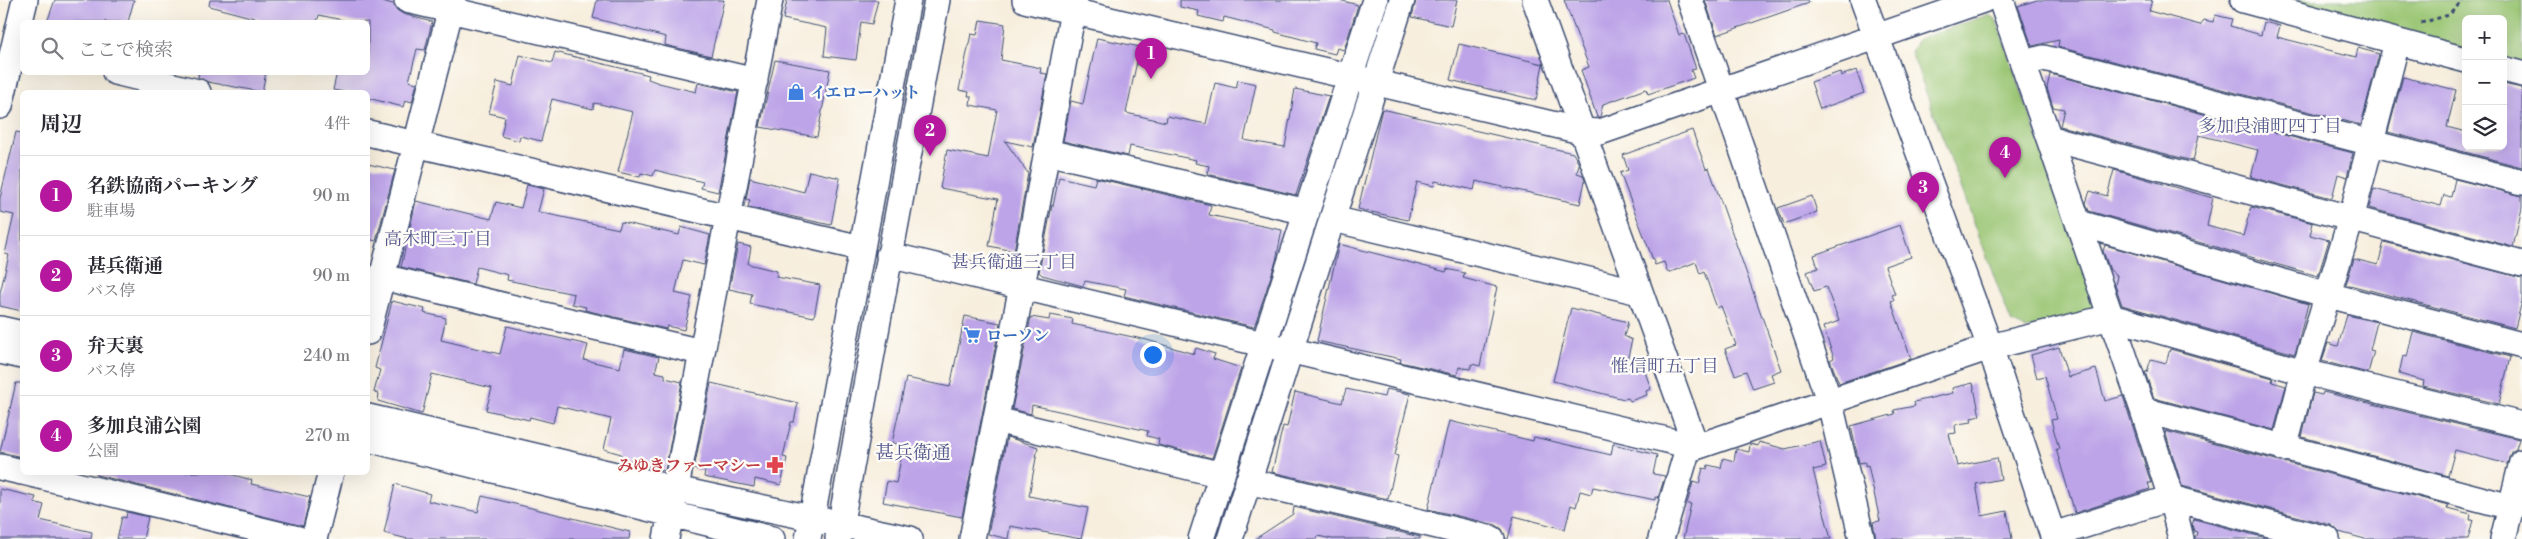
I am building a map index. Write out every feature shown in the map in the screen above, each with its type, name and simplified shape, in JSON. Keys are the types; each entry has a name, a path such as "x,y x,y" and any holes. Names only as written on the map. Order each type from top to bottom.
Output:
{"street":[{"path":"0,106 12,48 25,0"},
{"path":"408,0 452,5 755,82"},
{"path":"666,539 700,352 770,0"},
{"path":"811,528 908,0"},
{"path":"839,531 937,0"},
{"path":"1025,0 1074,6 1363,81 1581,131 1600,132 1983,0"},
{"path":"1201,539 1222,476 1333,219 1363,81 1375,0"},
{"path":"1230,539 1248,481 1307,212 1363,81 1402,0"},
{"path":"1535,0 1692,446 1661,539"},
{"path":"1690,0 1830,403 1862,539"},
{"path":"1863,0 1990,347 2054,537 2171,498 2327,539"},
{"path":"2001,0 2143,410 2171,498 2181,539"},
{"path":"2243,0 2462,59"},
{"path":"370,324 452,5"},
{"path":"972,539 1022,286 1074,6"},
{"path":"2284,449 2304,372 2351,219 2397,42"},
{"path":"2023,63 2044,58 2522,182"},
{"path":"2507,70 2522,74"},
{"path":"127,75 190,90"},
{"path":"370,134 861,248"},
{"path":"2049,138 2522,264"},
{"path":"1047,152 1307,212"},
{"path":"1333,219 1639,292"},
{"path":"2079,223 2328,295 2522,345"},
{"path":"889,255 1692,446 1830,403 1990,347 2111,317 2304,372 2522,425"},
{"path":"382,277 700,352"},
{"path":"0,329 20,334"},
{"path":"0,351 20,356"},
{"path":"2143,410 2284,449 2511,507"},
{"path":"370,418 675,489 811,528 910,539"},
{"path":"996,420 1222,476"},
{"path":"370,439 772,539"},
{"path":"2503,539 2522,462"},
{"path":"0,467 20,471"},
{"path":"35,475 298,539"},
{"path":"314,539 331,475"},
{"path":"1248,481 1492,539"}],"path":[{"path":"2412,23 2421,23 2449,15 2463,0"}],"green space":[{"path":"2278,0 2522,0 2522,66 2507,62 2507,15 2462,15 2462,50"},
{"path":"1988,15 1996,19 2096,305 2092,312 2026,329 2011,322 1911,52 1918,39"}],"water":[{"path":"1268,364 1277,366 1224,539 1214,539"}],"building":[{"path":"55,0 134,0 129,20 48,20"},
{"path":"210,0 378,0 393,4 403,14 432,22 425,50 417,49 409,81 417,83 412,102 405,100 403,107 370,99 370,90 333,90 336,75 370,75 370,20 343,20 319,15 318,20 262,20 209,6"},
{"path":"597,0 724,0 711,56 665,45 666,37 593,18"},
{"path":"787,0 878,0 872,24 861,22 856,60 824,56 827,28 783,19"},
{"path":"1180,0 1339,0 1358,5 1344,50 1337,48 1335,54 1314,49 1316,43 1275,32 1275,30 1224,17 1223,22 1198,16 1199,11 1180,7"},
{"path":"1416,0 1457,0 1451,26 1412,17"},
{"path":"1564,0 1667,0 1679,35 1684,34 1696,69 1691,70 1694,78 1648,94 1646,89 1603,104 1600,117 1597,117 1581,70 1589,67"},
{"path":"1705,0 1808,0 1809,3 1717,35"},
{"path":"2037,0 2152,0 2149,11 2200,25 2204,20 2213,22 2215,15 2232,19 2230,26 2261,35 2264,22 2280,26 2277,37 2356,57 2358,48 2379,54 2361,125 2058,47 2059,40 2032,46 2018,6"},
{"path":"980,20 1005,24 1001,60 1041,68 1040,73 1047,74 1033,147 1005,141 1028,173 1014,251 989,246 998,199 940,188 947,150 988,158 997,110 970,105 971,96 968,96 969,92 959,90 971,34 977,35"},
{"path":"1097,38 1140,47 1126,113 1166,122 1167,116 1206,124 1215,83 1236,88 1238,80 1256,84 1244,140 1285,147 1295,89 1329,96 1296,195 1207,174 1209,166 1195,163 1196,160 1130,146 1128,156 1063,141 1071,101 1083,104"},
{"path":"1459,44 1543,64 1536,100 1450,80"},
{"path":"555,52 649,75 648,79 659,83 696,92 698,83 738,92 718,192 701,188 703,182 655,170 653,176 641,173 640,177 618,172 633,112 594,103 593,109 552,99 541,141 520,136 519,141 501,136 505,117 489,113 497,82 513,86 520,55 552,63"},
{"path":"775,60 830,70 817,137 760,127"},
{"path":"1856,70 1864,93 1820,109 1811,82 1840,72 1841,76"},
{"path":"2050,74 2353,153 2347,177 2338,174 2332,198 2251,177 2258,150 2199,135 2193,161 2060,126 2064,109 2053,107 2047,88"},
{"path":"198,75 265,75 262,90 251,90 208,82 198,77"},
{"path":"2403,77 2456,90 2447,127 2462,131 2462,150 2507,150 2507,85 2522,88 2522,167 2388,132"},
{"path":"1382,109 1573,153 1579,164 1577,173 1583,175 1585,181 1580,204 1476,181 1474,190 1435,181 1434,186 1417,182 1408,220 1358,209"},
{"path":"1692,130 1706,169 1709,168 1781,370 1771,374 1774,382 1753,389 1746,371 1735,375 1725,349 1736,345 1721,306 1717,308 1704,272 1700,274 1696,262 1668,273 1664,262 1655,265 1620,173 1628,170 1623,155"},
{"path":"16,132 20,133 20,311 0,306 0,293 9,255 5,254 14,215 0,212 0,198"},
{"path":"370,164 395,170 376,241 370,240"},
{"path":"2114,170 2213,198 2207,226 2243,236 2251,207 2313,223 2310,235 2329,240 2318,276 2089,211 2086,203 2090,191 2107,196"},
{"path":"809,171 840,178 831,225 748,207 750,200 746,199 750,178 804,192"},
{"path":"1059,177 1094,185 1096,178 1211,205 1209,215 1282,230 1276,261 1254,327 1124,296 1126,289 1085,281 1083,286 1042,275 1039,272"},
{"path":"2455,179 2522,196 2522,208 2513,247 2369,208 2374,189 2441,206 2444,195 2451,197"},
{"path":"527,185 544,189 538,212 619,229 621,222 679,235 681,227 710,235 704,265 683,260 675,293 692,297 684,330 667,326 666,329 585,310 586,307 572,304 574,294 507,280 508,275 477,267 473,284 401,267 416,201 491,219 496,202 521,208"},
{"path":"1812,196 1817,212 1784,224 1778,208"},
{"path":"1900,225 1911,257 1885,266 1895,294 1892,295 1894,300 1891,301 1911,359 1839,383 1830,360 1834,358 1823,327 1839,321 1826,287 1814,291 1807,272 1818,268 1814,255"},
{"path":"2384,242 2522,278 2522,301 2515,328 2346,284 2354,259 2378,265"},
{"path":"738,244 751,247 748,264 777,271 776,277 820,285 814,317 750,304 752,294 729,289"},
{"path":"1339,244 1446,272 1447,269 1465,273 1463,278 1497,287 1480,366 1472,364 1470,369 1459,367 1457,375 1400,362 1401,359 1317,341"},
{"path":"2105,245 2308,304 2295,354 2122,305 2115,285 2117,276 2110,270 2103,251"},
{"path":"392,301 425,309 424,313 446,318 441,340 500,354 507,326 588,345 584,360 620,368 624,349 659,357 655,372 665,374 665,378 682,382 665,471 620,458 621,454 604,449 611,419 557,406 553,423 530,417 529,420 486,410 492,388 432,374 422,414 378,401 379,394 374,392 380,370 375,368"},
{"path":"1571,308 1628,322 1624,336 1632,340 1625,369 1642,363 1651,389 1646,391 1647,395 1630,401 1628,398 1624,399 1553,381"},
{"path":"1050,315 1073,319 1072,324 1147,340 1194,354 1196,348 1215,354 1213,359 1241,368 1212,458 1158,445 1159,439 1147,436 1148,431 1032,405 1031,414 1012,409 1031,317 1049,320"},
{"path":"2347,315 2377,322 2370,350 2374,351 2368,373 2322,361 2328,343 2338,346"},
{"path":"965,316 1000,323 962,517 883,502 887,481 896,483 904,445 892,443 906,378 950,387"},
{"path":"2413,332 2510,357 2499,404 2423,386 2424,381 2399,374 2403,356 2407,357"},
{"path":"2059,347 2068,377 2096,369 2105,401 2123,396 2151,483 2148,483 2150,489 2075,513 2056,449 2059,449 2051,420 2057,419 2045,376 2037,378 2031,355"},
{"path":"2170,349 2273,378 2272,382 2286,386 2274,430 2154,398 2145,372 2147,372 2151,359 2166,363"},
{"path":"16,383 20,383 20,457 0,452"},
{"path":"711,383 798,403 794,422 791,422 783,457 787,458 781,485 755,479 754,487 704,477 705,471 694,469"},
{"path":"1973,383 1980,416 1971,418 1972,422 1957,424 1955,426 1956,433 1949,434 1957,466 1997,458 2001,479 1976,484 1982,516 2007,511 2012,539 1876,539 1873,522 1880,521 1868,465 1865,466 1865,462 1859,463 1851,426 1895,414 1894,410 1915,406 1914,402 1953,393 1952,388"},
{"path":"1346,389 1384,397 1386,389 1410,394 1395,455 1398,456 1388,499 1272,472 1283,426 1287,427 1295,392 1342,403"},
{"path":"2323,392 2519,439 2516,449 2511,452 2507,464 2455,450 2448,476 2302,437 2313,393 2322,395"},
{"path":"1449,421 1533,441 1534,437 1611,455 1613,444 1657,455 1653,474 1665,476 1658,498 1655,497 1655,500 1593,487 1591,494 1580,491 1576,507 1571,505 1565,529 1514,516 1508,539 1506,539 1502,529 1496,525 1428,509"},
{"path":"2165,431 2448,505 2447,508 2471,514 2470,520 2473,520 2468,539 2365,539 2339,532 2331,525 2182,486"},
{"path":"1007,437 1038,447 1029,496 1088,508 1081,539 1010,526 1008,539 988,534"},
{"path":"1820,441 1826,467 1813,470 1831,539 1683,539 1691,504 1687,504 1693,482 1699,484 1703,468 1707,469 1708,465 1721,468 1723,458 1734,461 1736,449 1749,452 1750,444 1758,446 1759,442 1785,449"},
{"path":"97,475 233,475 252,480 251,484 310,497 303,526"},
{"path":"395,484 430,494 428,501 478,512 482,496 630,532 629,539 408,539 384,533"},
{"path":"0,489 36,497 34,502 44,505 40,520 92,532 91,539 0,539"},
{"path":"1294,507 1420,537 1420,539 1332,539 1318,536 1317,539 1255,539 1293,514"},
{"path":"127,512 148,517 143,539 117,539 122,517 126,518"},
{"path":"2194,519 2270,539 2195,539 2197,532 2194,531 2192,525"}],"place":[{"name":"名鉄協商パーキング","path":"1151,79"},
{"name":"イエローハット","path":"796,92"},
{"name":"甚兵衛通","path":"930,156"},
{"name":"多加良浦公園","path":"2005,178"},
{"name":"弁天裏","path":"1923,213"},
{"name":"ローソン","path":"972,335"},
{"name":"みゆきファーマシー","path":"775,465"}],"district":[{"name":"多加良浦町四丁目","path":"2270,126"},
{"name":"高木町三丁目","path":"438,239"},
{"name":"甚兵衛通三丁目","path":"1014,262"},
{"name":"惟信町五丁目","path":"1665,366"},
{"name":"甚兵衛通","path":"913,452"}]}
